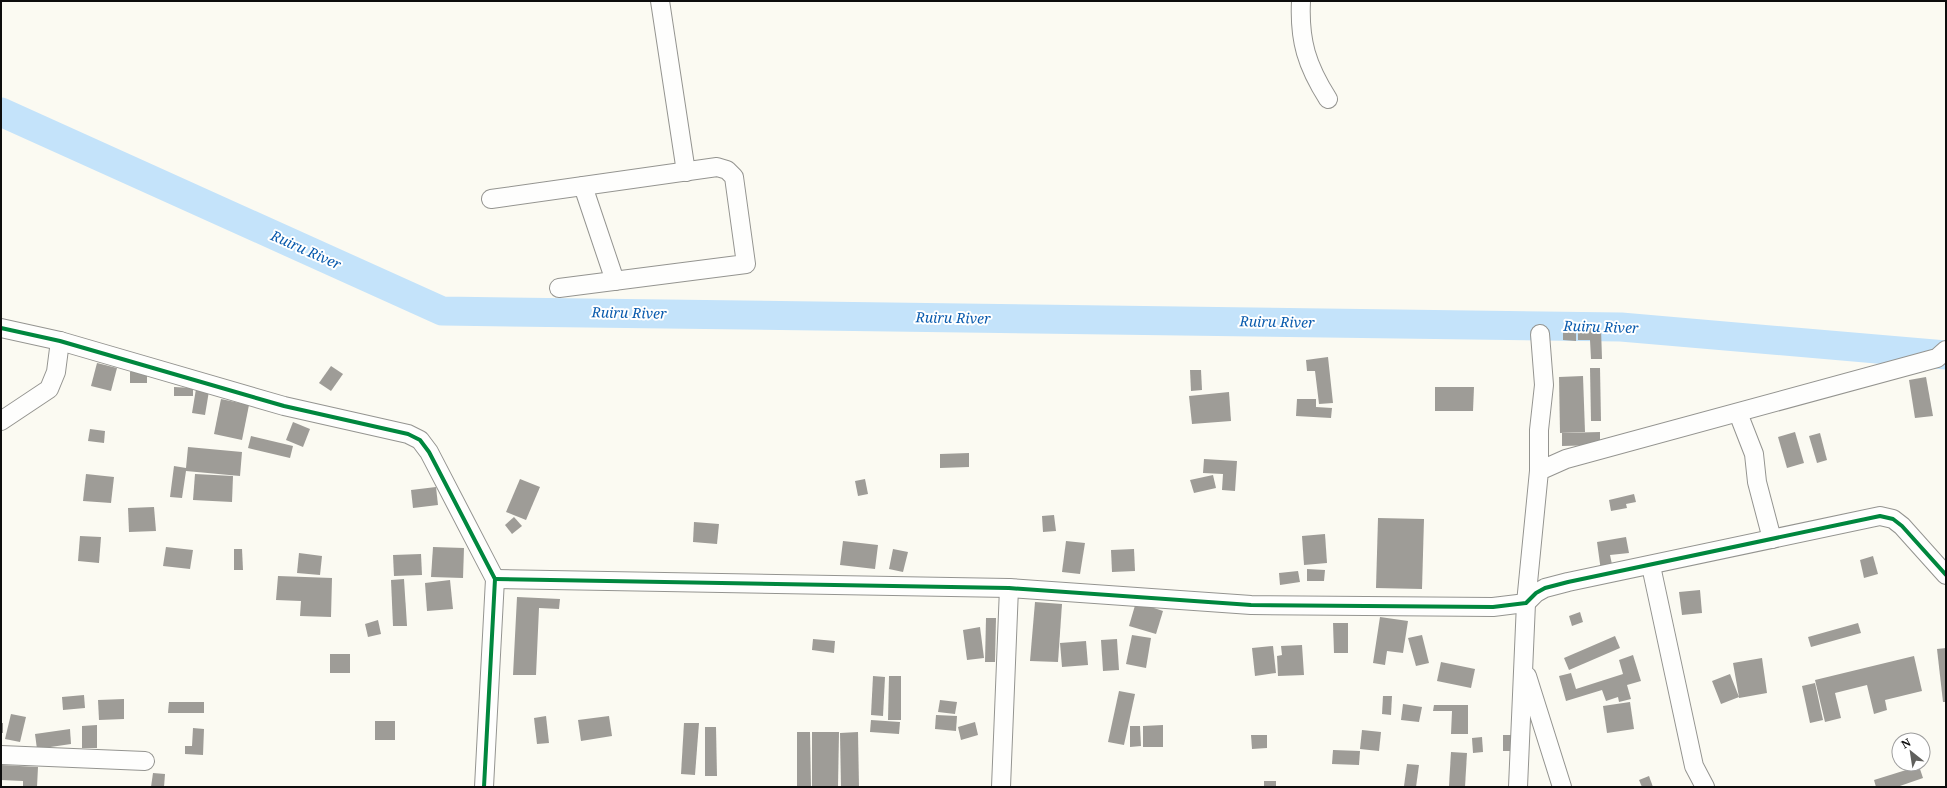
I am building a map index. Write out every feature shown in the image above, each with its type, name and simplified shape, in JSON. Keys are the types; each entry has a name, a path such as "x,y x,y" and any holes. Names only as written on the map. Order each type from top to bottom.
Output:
{"street":[{"path":"660,1 686,172"},
{"path":"1301,1 1300,14 1304,50 1313,76 1328,99"},
{"path":"491,199 717,167 727,170 734,177 746,264 559,288"},
{"path":"583,186 615,281"},
{"path":"1,328 60,341 284,406 408,434 420,440 429,452 495,579 484,787"},
{"path":"1518,787 1526,603 1539,471 1538,430 1544,385 1540,334"},
{"path":"1,421 49,389 56,372 60,341"},
{"path":"1539,471 1566,459 1738,413 1941,354"},
{"path":"1738,413 1754,454 1757,482 1772,539"},
{"path":"495,579 1009,588 1251,605 1493,606 1526,603 1536,593 1545,588 1880,516 1893,519 1902,526 1946,575"},
{"path":"1651,566 1694,766 1700,787"},
{"path":"1002,787 1009,588"},
{"path":"1523,664 1562,787"},
{"path":"1,756 145,761"},
{"path":"1694,766 1705,787"}],"building":[{"path":"1601,328 1602,359 1591,359 1590,340 1578,340 1578,329"},
{"path":"1563,329 1576,329 1576,341 1563,340"},
{"path":"1328,357 1333,403 1319,404 1315,371 1307,371 1306,360"},
{"path":"97,363 117,368 111,391 91,386"},
{"path":"331,366 343,374 331,391 319,383"},
{"path":"1590,368 1600,368 1601,421 1591,421"},
{"path":"1190,370 1201,370 1202,390 1191,391"},
{"path":"147,371 147,383 130,383 130,372"},
{"path":"1583,376 1585,432 1560,433 1559,377"},
{"path":"1926,377 1933,416 1915,418 1909,380"},
{"path":"174,387 193,388 193,396 174,396"},
{"path":"1435,387 1474,387 1473,411 1435,411"},
{"path":"196,389 209,391 205,415 192,413"},
{"path":"1229,392 1231,421 1192,424 1189,396"},
{"path":"221,399 249,405 242,440 214,434"},
{"path":"1297,399 1316,399 1316,407 1332,408 1331,418 1296,416"},
{"path":"293,422 310,429 303,447 286,440"},
{"path":"90,429 105,431 104,443 88,441"},
{"path":"1600,432 1600,445 1562,446 1562,433"},
{"path":"1795,432 1804,463 1787,468 1778,437"},
{"path":"1820,433 1827,460 1817,463 1809,436"},
{"path":"251,436 293,446 290,458 248,448"},
{"path":"188,447 242,452 240,476 186,471 182,498 170,497 174,466 186,468"},
{"path":"969,453 969,467 940,468 940,454"},
{"path":"1204,459 1237,461 1235,491 1222,490 1223,474 1203,473"},
{"path":"86,474 114,477 111,503 83,501"},
{"path":"195,474 233,476 232,502 193,500"},
{"path":"1213,475 1216,488 1194,493 1190,480"},
{"path":"520,479 540,487 526,520 506,512"},
{"path":"865,479 868,494 858,496 855,481"},
{"path":"436,487 438,505 413,508 411,490"},
{"path":"1634,494 1636,502 1626,504 1627,508 1611,511 1609,500"},
{"path":"154,507 156,531 129,532 128,508"},
{"path":"1054,515 1056,531 1043,532 1042,516"},
{"path":"514,517 522,526 512,534 505,525"},
{"path":"1378,518 1424,519 1422,589 1376,588"},
{"path":"694,522 719,524 717,544 693,542"},
{"path":"1325,534 1327,563 1304,565 1302,536"},
{"path":"80,536 101,537 99,563 78,561"},
{"path":"1626,537 1629,553 1610,555 1613,569 1601,571 1597,542"},
{"path":"843,541 878,545 875,569 840,565"},
{"path":"1066,541 1085,543 1080,574 1062,572"},
{"path":"166,547 193,550 190,569 163,566"},
{"path":"433,547 464,548 463,578 431,577"},
{"path":"234,549 242,549 243,570 234,570"},
{"path":"893,549 908,552 903,572 889,569"},
{"path":"1134,549 1135,571 1112,572 1111,550"},
{"path":"299,553 322,556 320,575 297,573"},
{"path":"421,554 422,575 394,576 393,555"},
{"path":"1873,556 1878,574 1864,578 1860,560"},
{"path":"1307,569 1325,570 1324,581 1307,581"},
{"path":"1298,571 1300,582 1280,585 1279,573"},
{"path":"278,576 332,578 331,617 300,616 301,601 276,600"},
{"path":"404,579 407,626 393,626 391,580"},
{"path":"450,580 453,609 427,611 425,583"},
{"path":"1700,590 1702,613 1682,615 1679,592"},
{"path":"517,597 560,599 559,609 539,608 536,675 513,675"},
{"path":"1035,602 1062,604 1058,662 1030,661"},
{"path":"1136,602 1163,611 1156,634 1129,626"},
{"path":"1580,612 1583,622 1572,626 1569,616"},
{"path":"1380,617 1408,621 1403,653 1387,651 1385,665 1373,663"},
{"path":"986,618 996,618 995,662 985,662"},
{"path":"378,620 381,634 368,637 365,624"},
{"path":"1333,623 1348,623 1348,653 1334,653"},
{"path":"1858,623 1861,633 1811,647 1808,637"},
{"path":"980,627 984,658 967,660 963,630"},
{"path":"1132,635 1151,638 1146,668 1126,664"},
{"path":"1422,635 1429,663 1416,666 1408,638"},
{"path":"1615,636 1620,648 1569,670 1564,658"},
{"path":"813,639 835,641 834,653 812,650"},
{"path":"1117,639 1119,670 1103,671 1101,640"},
{"path":"1086,641 1088,665 1062,667 1060,643"},
{"path":"1302,645 1304,675 1278,676 1277,656 1282,655 1281,646"},
{"path":"1273,646 1276,673 1255,676 1252,648"},
{"path":"1946,648 1946,702 1943,702 1937,649"},
{"path":"330,654 350,654 350,673 330,673"},
{"path":"1633,655 1641,681 1627,685 1631,699 1619,702 1618,697 1606,701 1602,690 1566,701 1559,676 1571,673 1576,689 1623,674 1619,660"},
{"path":"1914,656 1922,691 1885,700 1887,710 1874,714 1867,685 1835,693 1841,718 1825,722 1815,680"},
{"path":"1762,658 1767,693 1739,698 1733,663"},
{"path":"1441,662 1475,669 1471,688 1437,681"},
{"path":"1730,674 1739,697 1721,704 1712,681"},
{"path":"873,676 885,677 883,716 871,715"},
{"path":"889,676 901,676 901,720 888,720"},
{"path":"1815,683 1823,720 1810,723 1802,686"},
{"path":"1119,691 1135,694 1124,745 1108,742"},
{"path":"84,695 85,708 63,710 62,697"},
{"path":"1383,696 1392,696 1391,715 1382,714"},
{"path":"124,699 124,719 99,720 98,700"},
{"path":"940,700 957,702 955,714 938,712"},
{"path":"169,702 204,702 204,713 168,713"},
{"path":"1630,702 1634,729 1607,733 1603,706"},
{"path":"1403,704 1422,707 1419,722 1401,720"},
{"path":"1434,705 1468,705 1468,734 1451,734 1452,711 1433,711"},
{"path":"11,714 26,717 20,742 5,739"},
{"path":"936,715 957,716 956,731 935,729"},
{"path":"546,716 549,743 537,744 534,718"},
{"path":"609,716 612,736 581,741 578,720"},
{"path":"871,720 900,722 899,734 870,732"},
{"path":"375,721 395,721 395,740 375,740"},
{"path":"975,722 978,735 961,740 958,727"},
{"path":"1,723 3,723 3,733 1,733"},
{"path":"684,723 699,723 695,775 681,774"},
{"path":"97,725 97,748 82,748 82,726"},
{"path":"1163,725 1163,747 1143,747 1143,726"},
{"path":"1130,726 1140,726 1141,746 1130,747"},
{"path":"705,727 716,727 717,776 705,776"},
{"path":"193,728 204,729 203,755 185,754 185,746 192,746"},
{"path":"70,729 71,744 37,749 35,734"},
{"path":"1362,730 1381,732 1379,751 1360,749"},
{"path":"797,732 810,732 811,787 797,787"},
{"path":"812,732 839,732 838,787 812,787"},
{"path":"858,732 859,787 841,787 840,733"},
{"path":"1251,735 1267,735 1267,748 1252,749"},
{"path":"1503,735 1512,735 1512,751 1503,751"},
{"path":"1482,737 1483,752 1473,753 1472,738"},
{"path":"1333,750 1360,751 1359,765 1332,764"},
{"path":"1451,752 1467,753 1465,787 1449,786"},
{"path":"1407,764 1419,765 1416,787 1404,786"},
{"path":"1,765 38,767 37,787 23,787 23,781 1,780"},
{"path":"1900,772 1921,772 1923,778 1897,787 1876,787 1874,780"},
{"path":"153,773 165,774 164,787 151,787"},
{"path":"1649,776 1653,787 1642,787 1639,780"},
{"path":"1264,781 1276,781 1276,787 1264,787"}],"waterway":[{"name":"Ruiru River","path":"1,112 442,311 1621,327 1946,355"}],"cycle path":[{"path":"1,328 60,341 284,406 408,434 420,440 429,452 495,579 484,787"},
{"path":"495,579 1009,588 1251,605 1493,607 1526,603 1536,593 1545,588 1568,582 1880,516 1893,519 1902,526 1946,575"}]}
